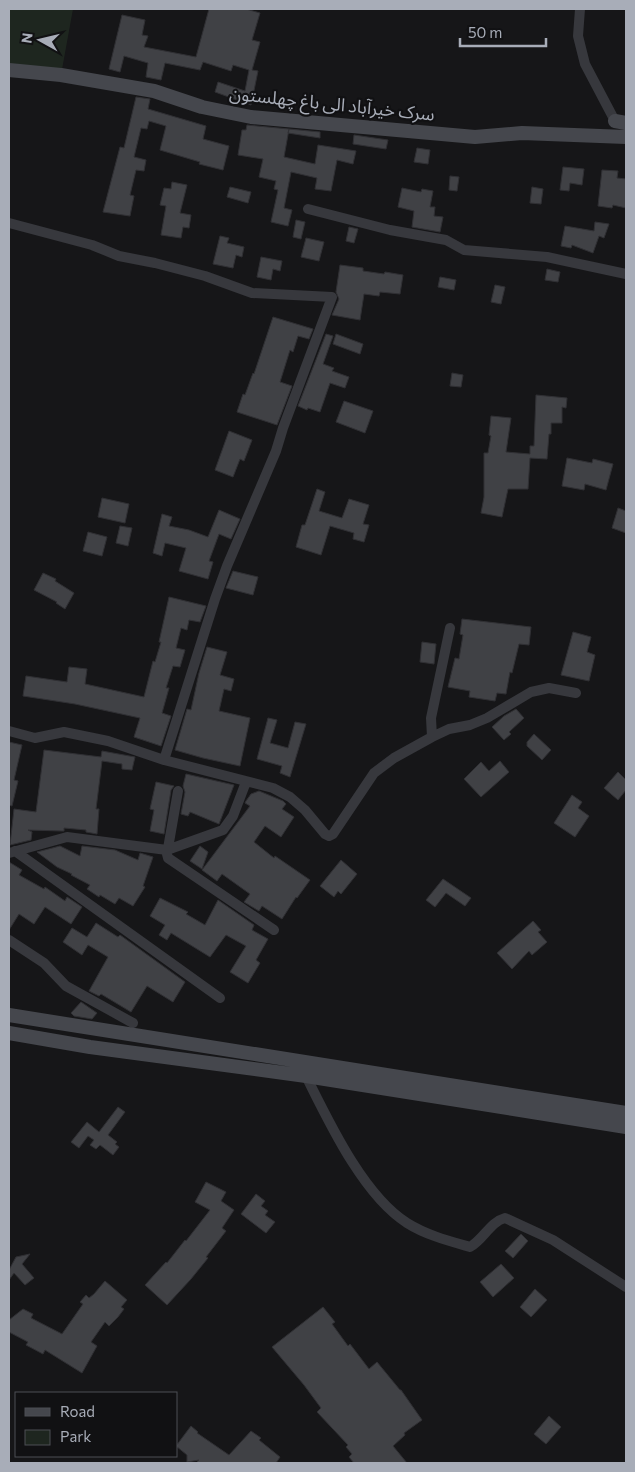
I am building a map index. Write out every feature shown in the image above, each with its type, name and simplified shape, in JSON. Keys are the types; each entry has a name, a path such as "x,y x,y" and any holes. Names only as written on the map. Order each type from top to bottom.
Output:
{"main road":[{"name":"سرک خیرآباد الی باغ چهلستون","path":"9,70 61,75 154,91 202,107 251,117 475,137 522,133 626,137"},
{"path":"9,1015 626,1113"},
{"path":"9,1033 167,1059 306,1076 626,1127"}],"street":[{"path":"580,9 578,36 586,64 620,122"},
{"path":"308,210 390,230 446,240 464,250 547,257 626,274"},
{"path":"9,223 92,245 120,256 205,276 252,293 332,297 276,451 218,590 164,760"},
{"path":"432,737 432,718 450,628"},
{"path":"9,731 35,738 64,732 108,741 164,760 283,792 305,810 325,834 329,836 333,834 374,773 394,758 449,729 470,725 487,718 531,692 549,688 576,693"},
{"path":"12,852 67,837 167,850 223,830 232,816 246,782"},
{"path":"178,791 166,854 170,860 274,930"},
{"path":"12,852 220,998"},
{"path":"9,940 44,963 66,986 133,1023"},
{"path":"306,1076 327,1118 357,1169 379,1199 406,1222 443,1240 470,1247 478,1242 498,1220 505,1218 553,1240 626,1288"}],"green space":[{"path":"9,9 73,9 61,75 9,70"}],"building":[{"path":"209,9 246,9 260,13 252,40 260,42 252,70 258,71 251,105 215,92 218,82 245,91 249,70 233,65 231,71 203,62 200,70 165,63 161,80 146,77 148,63 124,56 120,72 109,69 122,15 145,20 142,35 148,36 144,47 196,57"},
{"path":"136,97 150,99 148,109 206,126 203,139 229,146 223,170 199,164 200,162 160,150 166,126 149,121 147,129 141,128 134,157 146,160 144,171 136,170 130,195 134,196 130,216 103,212 120,147 124,148"},
{"path":"247,125 289,129 284,157 315,164 318,145 356,151 353,164 337,160 331,191 315,189 317,178 291,172 284,208 292,210 288,226 271,222 278,190 274,189 276,181 259,177 263,159 238,155 242,130 246,130"},
{"path":"289,129 320,132 320,138 288,133"},
{"path":"354,135 388,140 386,149 353,144"},
{"path":"417,148 430,150 428,164 414,162"},
{"path":"563,167 584,169 582,185 570,183 569,191 560,190"},
{"path":"602,170 618,171 617,178 626,179 626,208 613,205 612,208 598,206"},
{"path":"450,176 459,177 457,191 449,190"},
{"path":"172,182 187,185 180,213 191,215 189,228 183,227 181,238 161,235 166,206 160,205 164,188 171,189"},
{"path":"230,187 251,192 248,203 227,197"},
{"path":"532,187 543,189 541,204 530,203"},
{"path":"402,188 421,192 422,189 433,191 430,207 435,207 434,216 443,217 440,232 412,227 414,211 398,207"},
{"path":"296,220 305,222 301,239 293,237"},
{"path":"595,222 609,224 604,238 599,236 593,253 572,245 571,248 561,246 565,226 594,231"},
{"path":"349,227 358,229 354,243 346,241"},
{"path":"220,236 229,238 227,243 244,247 242,257 236,255 233,268 213,264"},
{"path":"306,238 324,242 319,261 301,257"},
{"path":"261,257 282,261 280,271 273,269 271,280 257,277"},
{"path":"340,265 363,268 363,271 403,275 400,294 380,292 379,296 364,294 360,320 332,315 339,299 336,292"},
{"path":"547,269 560,272 558,282 545,280"},
{"path":"440,277 456,280 454,290 438,287"},
{"path":"495,285 505,287 501,304 491,302"},
{"path":"273,317 313,329 309,339 298,336 293,352 290,350 280,382 292,386 277,425 237,412 243,394 245,395 254,374"},
{"path":"326,334 333,336 323,364 334,368 332,371 349,377 345,388 330,383 320,412 308,408 307,410 298,406"},
{"path":"336,334 363,344 360,354 333,344"},
{"path":"452,373 463,375 461,387 450,386"},
{"path":"536,395 567,398 566,408 562,407 562,423 551,423 547,459 530,458 528,489 508,489 502,517 481,513 484,497 484,453 488,453 491,436 489,435 491,416 511,418 506,452 530,454 530,446 534,446"},
{"path":"344,401 373,411 365,433 336,422"},
{"path":"229,431 252,440 244,461 240,459 233,477 215,470"},
{"path":"567,458 592,463 593,459 613,464 606,490 585,484 584,490 562,486"},
{"path":"317,489 325,492 319,511 342,518 349,499 369,505 363,524 369,525 364,542 353,539 354,533 330,526 321,555 296,547 302,525 305,525"},
{"path":"102,498 129,504 125,523 98,517"},
{"path":"618,508 626,511 626,533 612,528"},
{"path":"219,510 240,519 231,539 219,534 209,561 213,562 208,579 179,571 186,548 165,543 162,556 153,553 162,514 172,517 169,526 189,530 208,537"},
{"path":"120,526 132,528 128,546 116,543"},
{"path":"88,532 107,537 102,556 83,551"},
{"path":"233,571 258,577 253,595 226,588"},
{"path":"43,573 56,579 55,581 74,593 65,609 57,602 34,590"},
{"path":"169,597 206,606 200,622 189,620 187,630 181,628 176,648 185,650 180,667 173,666 166,688 169,688 162,713 171,716 161,746 134,737 140,718 75,704 23,696 26,676 67,682 69,667 87,669 85,684 144,697 153,661 155,662 161,642 159,642"},
{"path":"462,619 531,627 529,645 519,644 512,673 510,672 506,694 497,693 495,701 469,697 470,691 448,687 455,658 459,659 463,635 460,634"},
{"path":"573,632 591,637 587,652 595,655 589,681 561,675"},
{"path":"422,642 436,644 434,664 420,662"},
{"path":"207,647 227,652 220,675 234,679 231,691 224,689 219,711 250,718 240,766 175,750 187,709 191,710"},
{"path":"516,709 524,718 509,732 511,734 504,740 492,727 504,716"},
{"path":"268,718 277,720 270,743 288,748 295,722 306,724 290,777 280,773 282,766 257,759"},
{"path":"534,734 551,750 542,760 527,746 527,742"},
{"path":"9,742 22,745 14,780 18,781 12,806 9,805"},
{"path":"44,750 101,757 102,751 135,757 132,770 122,769 122,764 102,761 96,809 99,809 97,834 86,832 86,830 64,828 64,831 28,830 32,832 31,840 10,845 14,809 36,812"},
{"path":"500,761 509,772 481,797 464,779 481,762 489,771"},
{"path":"618,772 626,780 626,790 618,800 604,788"},
{"path":"186,774 234,785 219,824 190,812 188,816 181,814"},
{"path":"156,782 174,786 171,790 164,834 150,831 154,810 150,809"},
{"path":"259,791 283,801 286,804 282,809 294,817 281,837 265,826 254,842 274,858 275,856 310,880 282,919 262,906 259,911 244,902 250,894 222,874 217,881 202,870 250,806 245,803 251,794"},
{"path":"572,795 582,802 578,808 589,816 575,837 554,823"},
{"path":"60,846 80,856 82,846 115,850 138,860 140,853 153,857 143,886 145,887 133,906 119,898 115,904 100,895 99,897 87,889 90,885 57,867 37,852"},
{"path":"200,846 208,852 202,869 190,861"},
{"path":"341,860 357,874 341,894 338,891 334,897 320,886"},
{"path":"9,862 22,870 19,875 44,889 45,887 65,901 67,897 82,907 71,924 45,907 34,924 19,914 9,930"},
{"path":"443,879 471,898 465,906 446,893 435,907 426,900"},
{"path":"160,898 188,912 186,914 205,925 218,900 254,925 252,930 268,939 256,960 260,963 248,983 230,972 246,946 226,935 210,957 171,933 167,940 159,935 165,925 150,916"},
{"path":"533,921 541,930 538,932 547,942 532,955 529,951 512,969 497,953"},
{"path":"96,923 118,937 120,935 185,982 173,1002 147,986 131,1012 101,994 99,996 89,991 108,957 88,945 82,955 63,942 72,928 87,937"},
{"path":"81,1002 97,1013 92,1019 74,1016 71,1013"},
{"path":"118,1107 125,1112 108,1135 117,1142 115,1144 119,1147 113,1155 100,1145 96,1149 90,1145 94,1140 88,1136 79,1148 71,1142 87,1122 99,1132"},
{"path":"206,1182 226,1192 221,1201 234,1210 222,1228 226,1231 206,1257 208,1258 167,1305 145,1285 167,1263 210,1210 195,1202"},
{"path":"256,1194 265,1201 261,1206 268,1211 265,1215 275,1222 266,1233 241,1214"},
{"path":"521,1234 528,1241 513,1258 505,1251"},
{"path":"30,1254 22,1264 34,1278 25,1285 14,1273 9,1280 9,1270 16,1257"},
{"path":"501,1264 514,1278 493,1297 480,1282"},
{"path":"105,1281 127,1300 121,1307 124,1309 118,1317 109,1326 105,1322 91,1342 97,1346 82,1373 45,1350 43,1354 26,1345 28,1342 9,1332 9,1320 23,1309 33,1314 31,1318 62,1334 83,1304 80,1302 86,1295 89,1298 94,1294"},
{"path":"535,1289 547,1300 531,1317 520,1307"},
{"path":"323,1307 335,1322 332,1324 348,1346 350,1344 369,1369 377,1362 401,1390 422,1420 404,1433 405,1435 393,1446 407,1463 354,1463 349,1457 352,1454 346,1447 348,1445 317,1412 321,1408 272,1347"},
{"path":"549,1416 561,1427 546,1444 534,1434"},
{"path":"191,1426 197,1433 229,1455 251,1431 280,1457 276,1463 196,1463 199,1460 187,1462 187,1455 178,1448 178,1443"}]}
